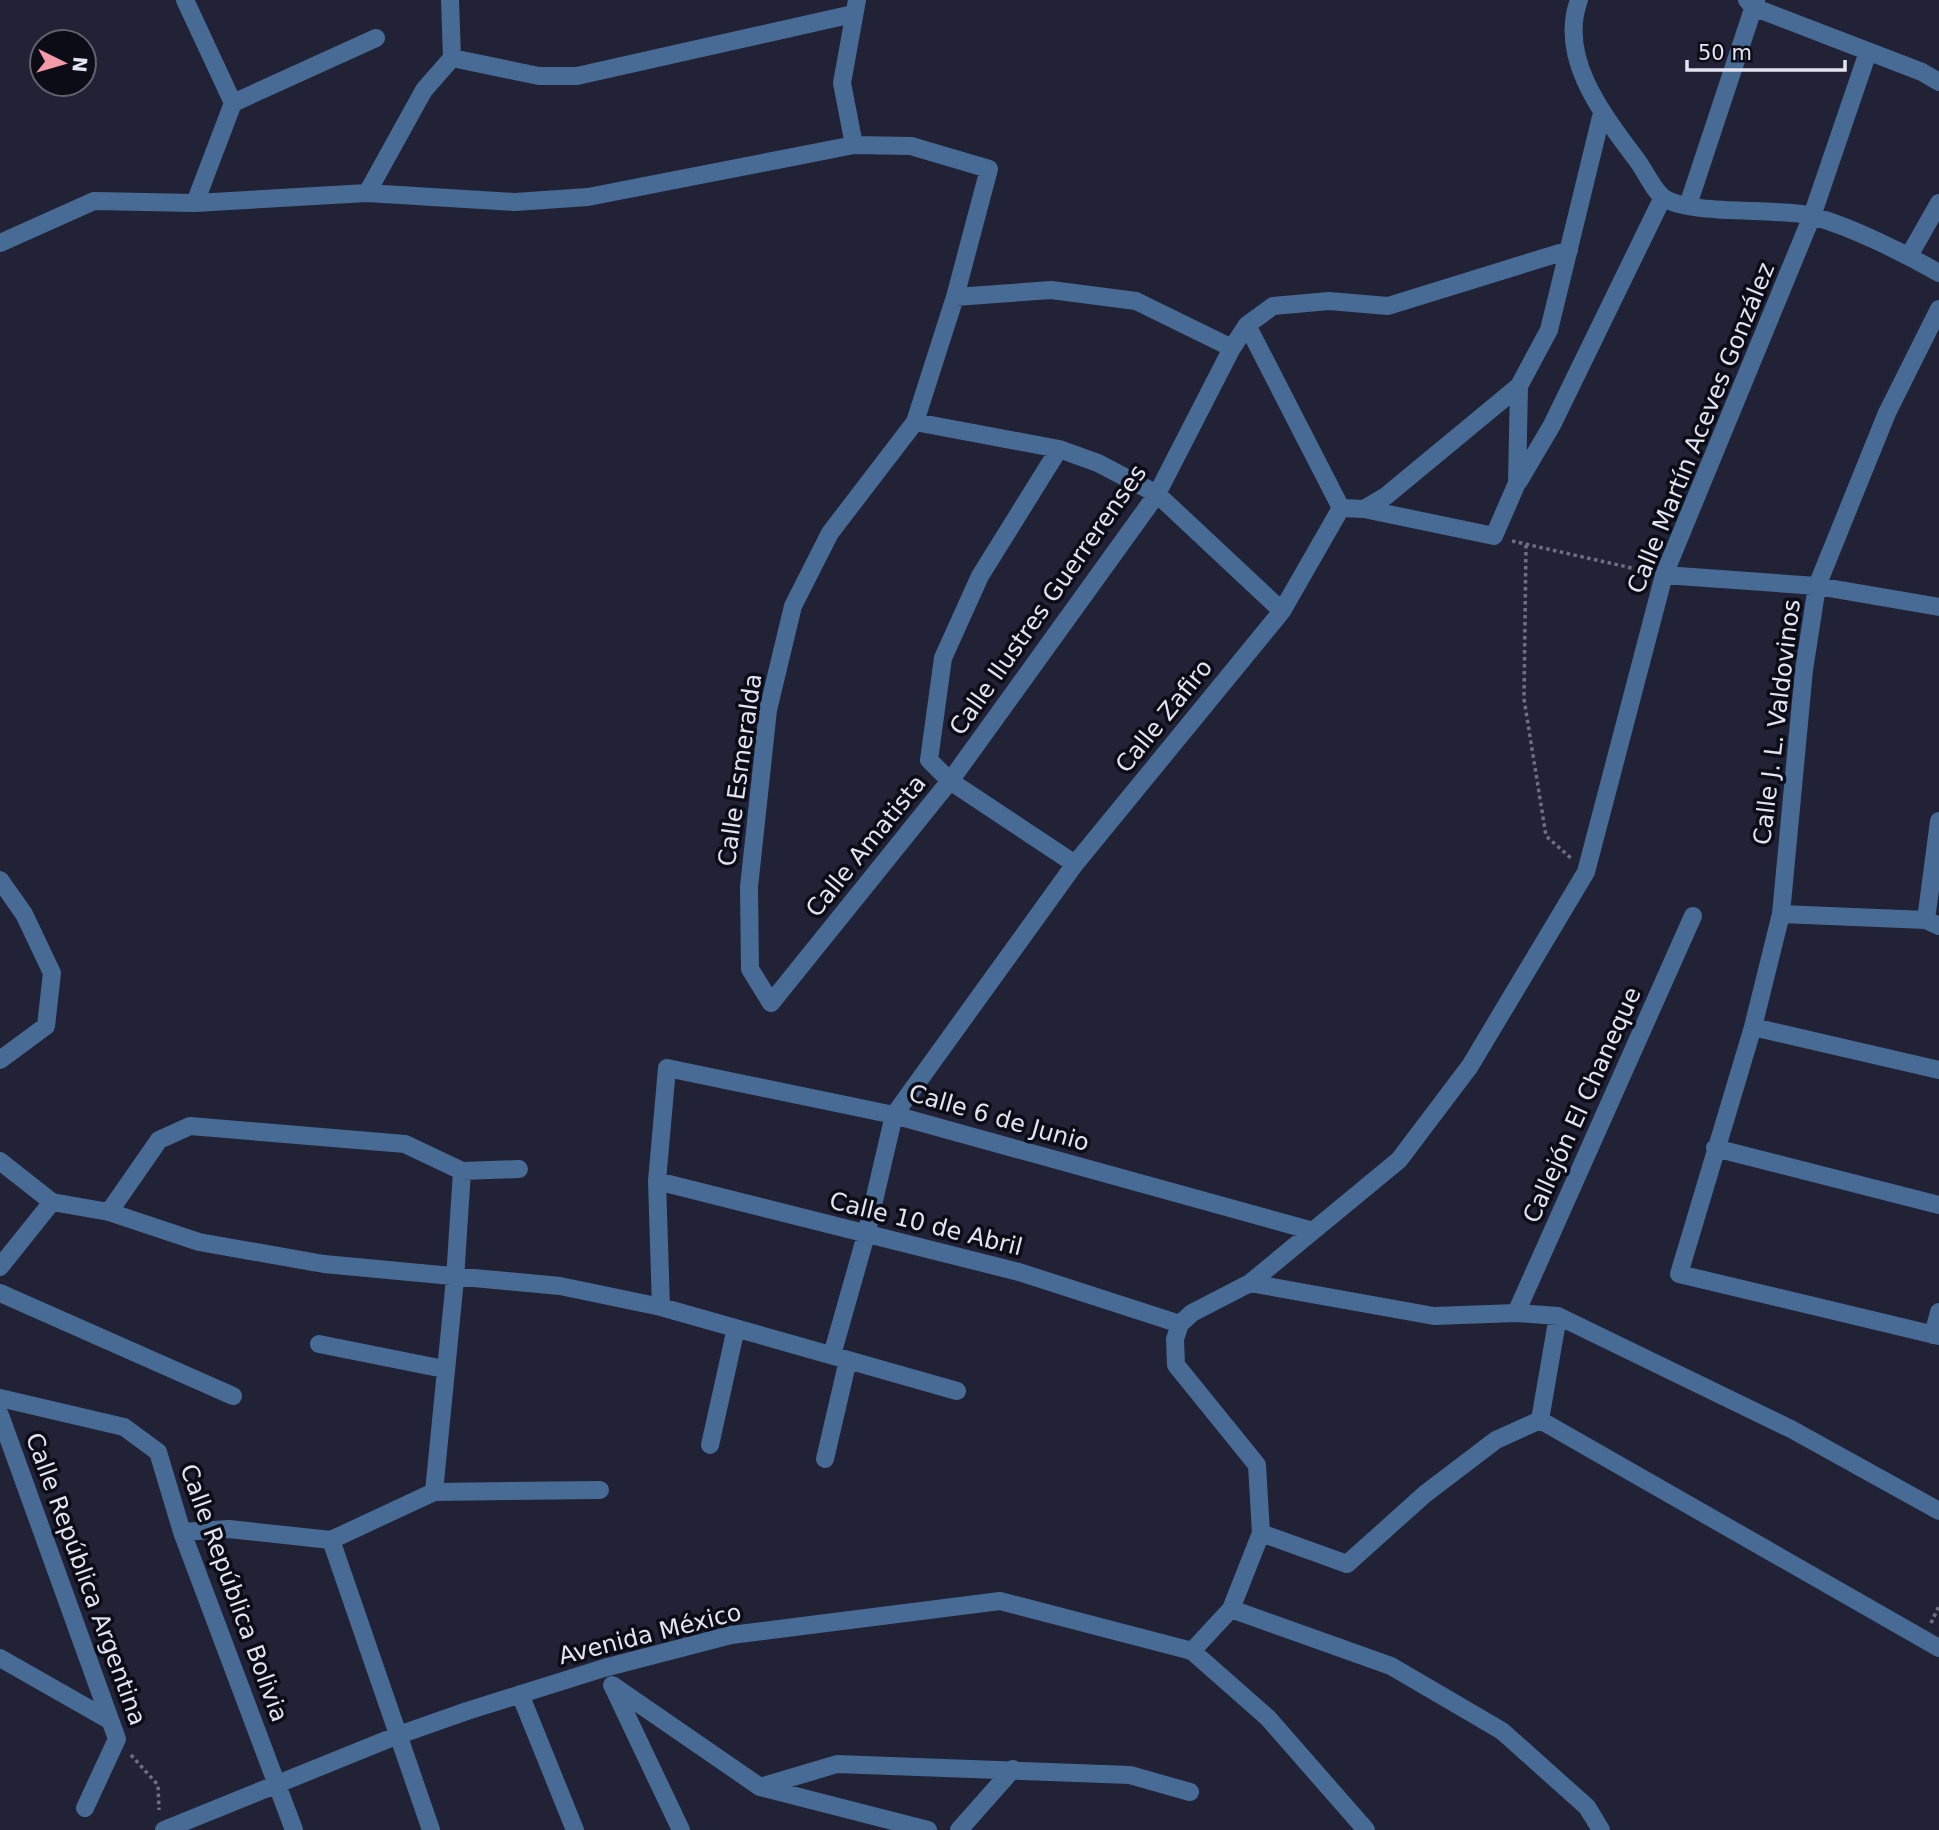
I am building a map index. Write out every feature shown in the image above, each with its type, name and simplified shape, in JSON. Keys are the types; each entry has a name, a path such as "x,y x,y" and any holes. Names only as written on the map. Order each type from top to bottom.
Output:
{"street":[{"path":"185,0 233,103"},
{"path":"367,193 424,90 452,58 450,0"},
{"path":"1578,0 1574,12 1576,61 1602,113 1663,197 1688,205 1812,216 1909,256 1939,273"},
{"path":"1688,205 1752,2 1922,72 1939,82"},
{"path":"0,243 94,201 195,203 367,193 514,202 588,197 855,145 842,83 855,7 577,76 539,76 452,58"},
{"path":"195,203 233,103 376,38"},
{"name":"Calle Martín Aceves González","path":"1180,1324 1192,1313 1250,1283 1399,1160 1470,1066 1586,872 1664,575 1812,216 1868,52"},
{"path":"1364,509 1386,496 1519,386 1549,330 1602,113"},
{"name":"Calle Esmeralda","path":"771,1003 750,969 749,887 768,710 793,606 830,533 915,422 955,297 989,169 911,146 855,145"},
{"path":"1247,324 1340,508 1364,509 1494,536 1517,484 1552,425 1663,197"},
{"path":"1909,256 1939,203"},
{"name":"Calle Ilustres Guerrerenses","path":"950,781 1157,494 1247,324 1273,306 1329,301 1388,306 1569,250"},
{"path":"955,297 1051,290 1136,301 1232,348"},
{"name":"Calle J. L. Valdovinos","path":"1936,1335 1679,1274 1753,1027 1781,915 1802,683 1817,586 1887,413 1939,309"},
{"path":"1517,484 1519,386"},
{"path":"915,422 1059,449 1098,463 1157,494 1282,611"},
{"name":"Calle Amatista","path":"771,1003 950,781 929,760 943,658 980,576 1059,449"},
{"name":"Calle Zafiro","path":"894,1115 1075,864 1282,611 1340,508"},
{"path":"1664,575 1817,586 1939,607"},
{"path":"950,781 1075,864"},
{"path":"1781,915 1933,923 1939,821"},
{"path":"0,880 24,914 52,973 46,1026 0,1060"},
{"name":"Callejón El Chaneque","path":"1516,1313 1693,916"},
{"path":"1753,1027 1939,1070"},
{"name":"Calle 6 de Junio","path":"657,1181 667,1068 894,1115 1313,1231"},
{"path":"825,1458 840,1357 894,1115"},
{"path":"109,1212 159,1140 190,1126 405,1144 462,1171 519,1169"},
{"path":"1715,1148 1939,1205"},
{"path":"0,1161 52,1202 109,1212 199,1242 324,1264 455,1279 560,1286 661,1307 957,1391"},
{"path":"434,1492 444,1369 455,1279 462,1171"},
{"path":"657,1181 661,1307"},
{"name":"Calle 10 de Abril","path":"657,1181 1019,1272 1180,1324"},
{"path":"0,1266 52,1202"},
{"path":"1250,1283 1434,1316 1516,1313 1559,1316 1791,1429 1939,1511"},
{"path":"0,1293 233,1396"},
{"path":"1936,1335 1939,1312"},
{"path":"1540,1420 1559,1316"},
{"path":"1180,1324 1174,1339 1176,1365 1257,1465 1261,1533 1231,1609 1192,1651 1268,1718 1366,1830"},
{"path":"710,1445 736,1328"},
{"path":"319,1344 444,1369"},
{"name":"Calle República Bolivia","path":"0,1398 124,1427 158,1452 183,1532 294,1830"},
{"name":"Calle República Argentina","path":"0,1415 117,1739"},
{"path":"1261,1533 1347,1564 1425,1494 1496,1440 1540,1420"},
{"path":"1540,1420 1939,1648"},
{"path":"183,1532 229,1529 331,1540 434,1492 600,1490"},
{"path":"331,1540 396,1736 431,1830"},
{"name":"Avenida México","path":"162,1824 277,1785 396,1736 520,1694 604,1668 731,1635 1000,1601 1192,1651"},
{"path":"1231,1609 1391,1666 1502,1731 1587,1807 1601,1830"},
{"path":"0,1658 109,1720"},
{"path":"604,1668 681,1830"},
{"path":"612,1685 760,1787 917,1828"},
{"path":"520,1694 575,1830"},
{"path":"85,1808 117,1739"},
{"path":"760,1787 837,1764 1130,1774 1190,1791"},
{"path":"958,1830 1013,1769"}],"path":[{"path":"1494,536 1664,575"},
{"path":"1526,545 1524,699 1546,836 1586,872"},
{"name":"Calle República Argentina","path":"117,1739 158,1785 162,1824"}]}
